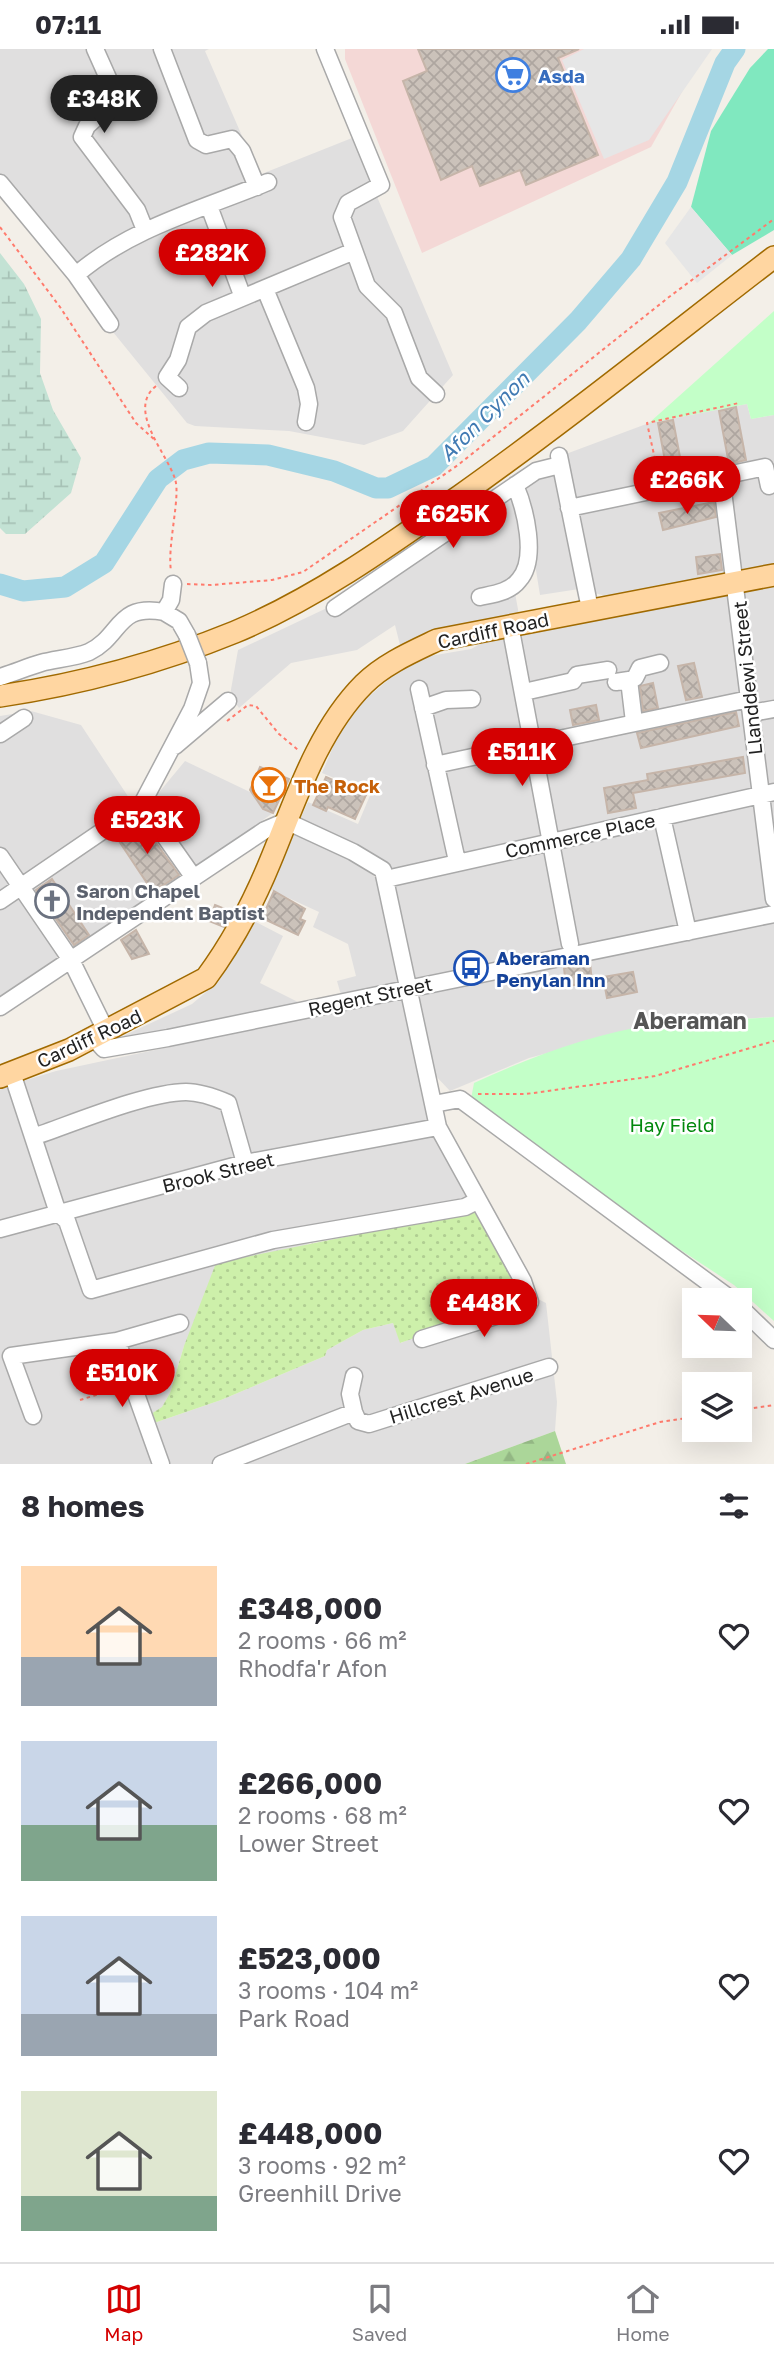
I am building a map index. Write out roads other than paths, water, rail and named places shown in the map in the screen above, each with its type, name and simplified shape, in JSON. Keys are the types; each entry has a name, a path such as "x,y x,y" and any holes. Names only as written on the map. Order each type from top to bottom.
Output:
{"main road":[{"path":"0,696 61,687 147,664 236,631 305,597 405,535 519,454 774,257"},
{"name":"Cardiff Road","path":"6,1075 100,1035 206,978 218,962 268,866 314,759 335,720 365,683 403,655 437,640 774,575"}],"street":[{"path":"95,49 112,86 111,104 87,126 82,137 137,210 145,230"},
{"path":"76,275 94,259 145,230 263,185 232,139 206,145 197,140 162,49"},
{"path":"325,49 381,185 348,203 342,217 367,286 394,313 419,378 436,394"},
{"path":"0,183 76,275 110,324"},
{"path":"209,206 242,295"},
{"path":"173,382 188,327 206,313 242,295 265,289 354,251"},
{"path":"265,289 306,388 309,404 306,422"},
{"path":"335,608 536,471 559,461 590,609"},
{"path":"569,508 765,467 769,486"},
{"name":"Llanddewi Street","path":"721,475 750,706 767,793 774,899"},
{"path":"480,597 511,588 526,569 529,550 515,485"},
{"path":"164,612 171,600 173,584"},
{"path":"0,677 88,652 104,641 117,624 131,613 149,609 164,612 179,621 198,663 201,683 192,709 142,804 0,901"},
{"path":"510,625 570,944"},
{"path":"524,692 573,681 577,675 635,678 640,668 660,663"},
{"path":"617,677 634,722"},
{"path":"419,689 457,861"},
{"path":"423,708 446,701 472,699"},
{"path":"168,753 228,701"},
{"path":"559,739 585,741 634,722 750,706 774,709"},
{"path":"0,734 24,718"},
{"path":"435,765 533,744"},
{"name":"Commerce Place","path":"386,879 767,793"},
{"path":"142,804 194,878"},
{"path":"662,817 688,932"},
{"path":"0,1007 265,830 286,821 362,856 383,870 439,1127 523,1282 530,1302 512,1311 422,1339"},
{"path":"0,856 71,960 100,1035"},
{"name":"Regent Street","path":"100,1035 104,1049 774,914"},
{"path":"6,1075 33,1137 58,1213 67,1221 91,1290 273,1240 465,1207 477,1201"},
{"path":"33,1137 160,1095 186,1092 209,1095 228,1103 245,1163"},
{"path":"434,1104 460,1099 716,1288"},
{"name":"Brook Street","path":"0,1229 245,1163 439,1127"},
{"path":"752,1319 774,1340"},
{"path":"33,1416 11,1356 117,1341 180,1323"},
{"path":"117,1341 162,1464"},
{"name":"Hillcrest Avenue","path":"354,1412 358,1421 369,1424 550,1367"},
{"path":"221,1464 354,1412 350,1394 354,1376"}],"waterway":[{"name":"Afon Cynon","path":"0,584 23,591 65,587 104,563 158,479 183,460 209,453 268,455 334,471 376,488 388,488 434,466 578,321 631,259 677,182 725,63 735,49"}],"place":[{"name":"Asda","path":"513,75"},
{"name":"The Rock","path":"269,785"},
{"name":"Saron Chapel Independent Baptist","path":"52,901"},
{"name":"Aberaman Penylan Inn","path":"471,968"}],"district":[{"name":"Aberaman","path":"690,1020"}],"park label":[{"name":"Hay Field","path":"672,1124"}]}
